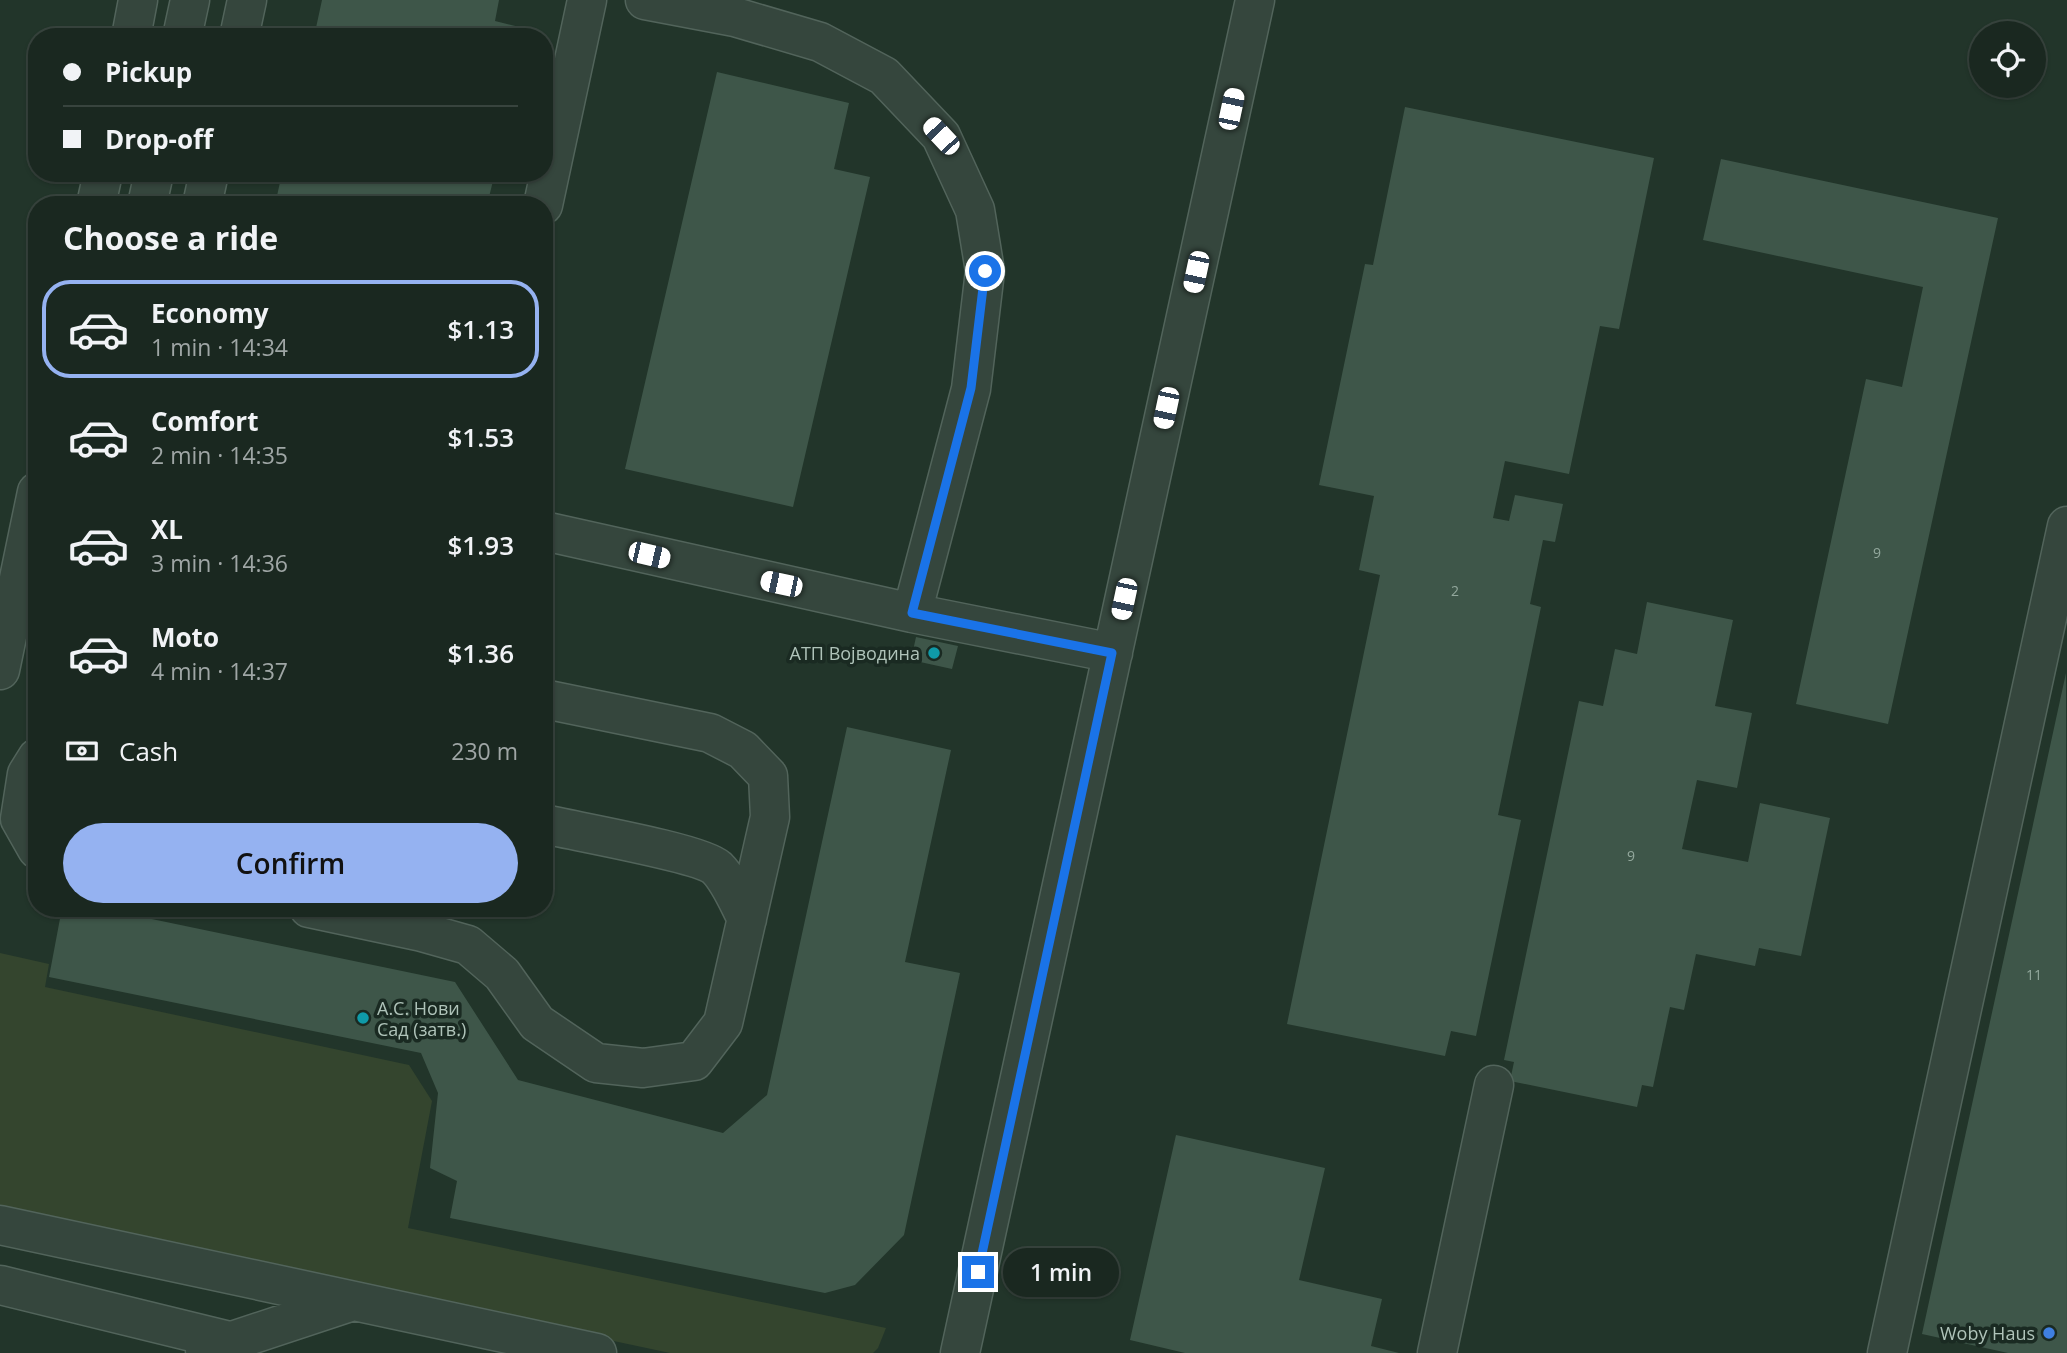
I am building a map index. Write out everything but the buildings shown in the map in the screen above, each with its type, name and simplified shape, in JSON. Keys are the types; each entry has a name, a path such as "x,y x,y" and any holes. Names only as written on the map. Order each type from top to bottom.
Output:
{"street":[{"path":"133,28 138,0"},
{"path":"184,28 190,0"},
{"path":"241,28 247,0"},
{"path":"553,158 587,0"},
{"path":"645,0 735,17 773,14 884,76 941,136 975,210 985,271 971,388 912,613"},
{"path":"960,1353 1255,0"},
{"path":"1886,1353 2067,526"},
{"path":"553,533 912,613 1112,653"},
{"path":"0,670 28,535"},
{"path":"351,917 468,945 502,974 537,1023 596,1063 643,1068 694,1061 723,1023 770,817 768,776 743,750 710,733 553,701"},
{"path":"28,772 20,819 28,834"},
{"path":"553,826 681,854 715,866 731,888 747,919"},
{"path":"0,839 5,844 28,848"},
{"path":"1437,1353 1494,1085"},
{"path":"0,1225 597,1353"},
{"path":"0,1285 212,1347 352,1301"}],"green space":[{"path":"0,953 49,964 45,987 409,1065 432,1101 408,1228 886,1328 878,1348 873,1353 670,1353 0,1210"}],"place":[{"name":"АТП Војводина","path":"934,653"},
{"name":"А.С. Нови Сад (затв.)","path":"363,1018"},
{"name":"Woby Haus","path":"2049,1333"}],"route":[{"path":"978,1272 1112,653 912,613 971,388 985,271"}]}
